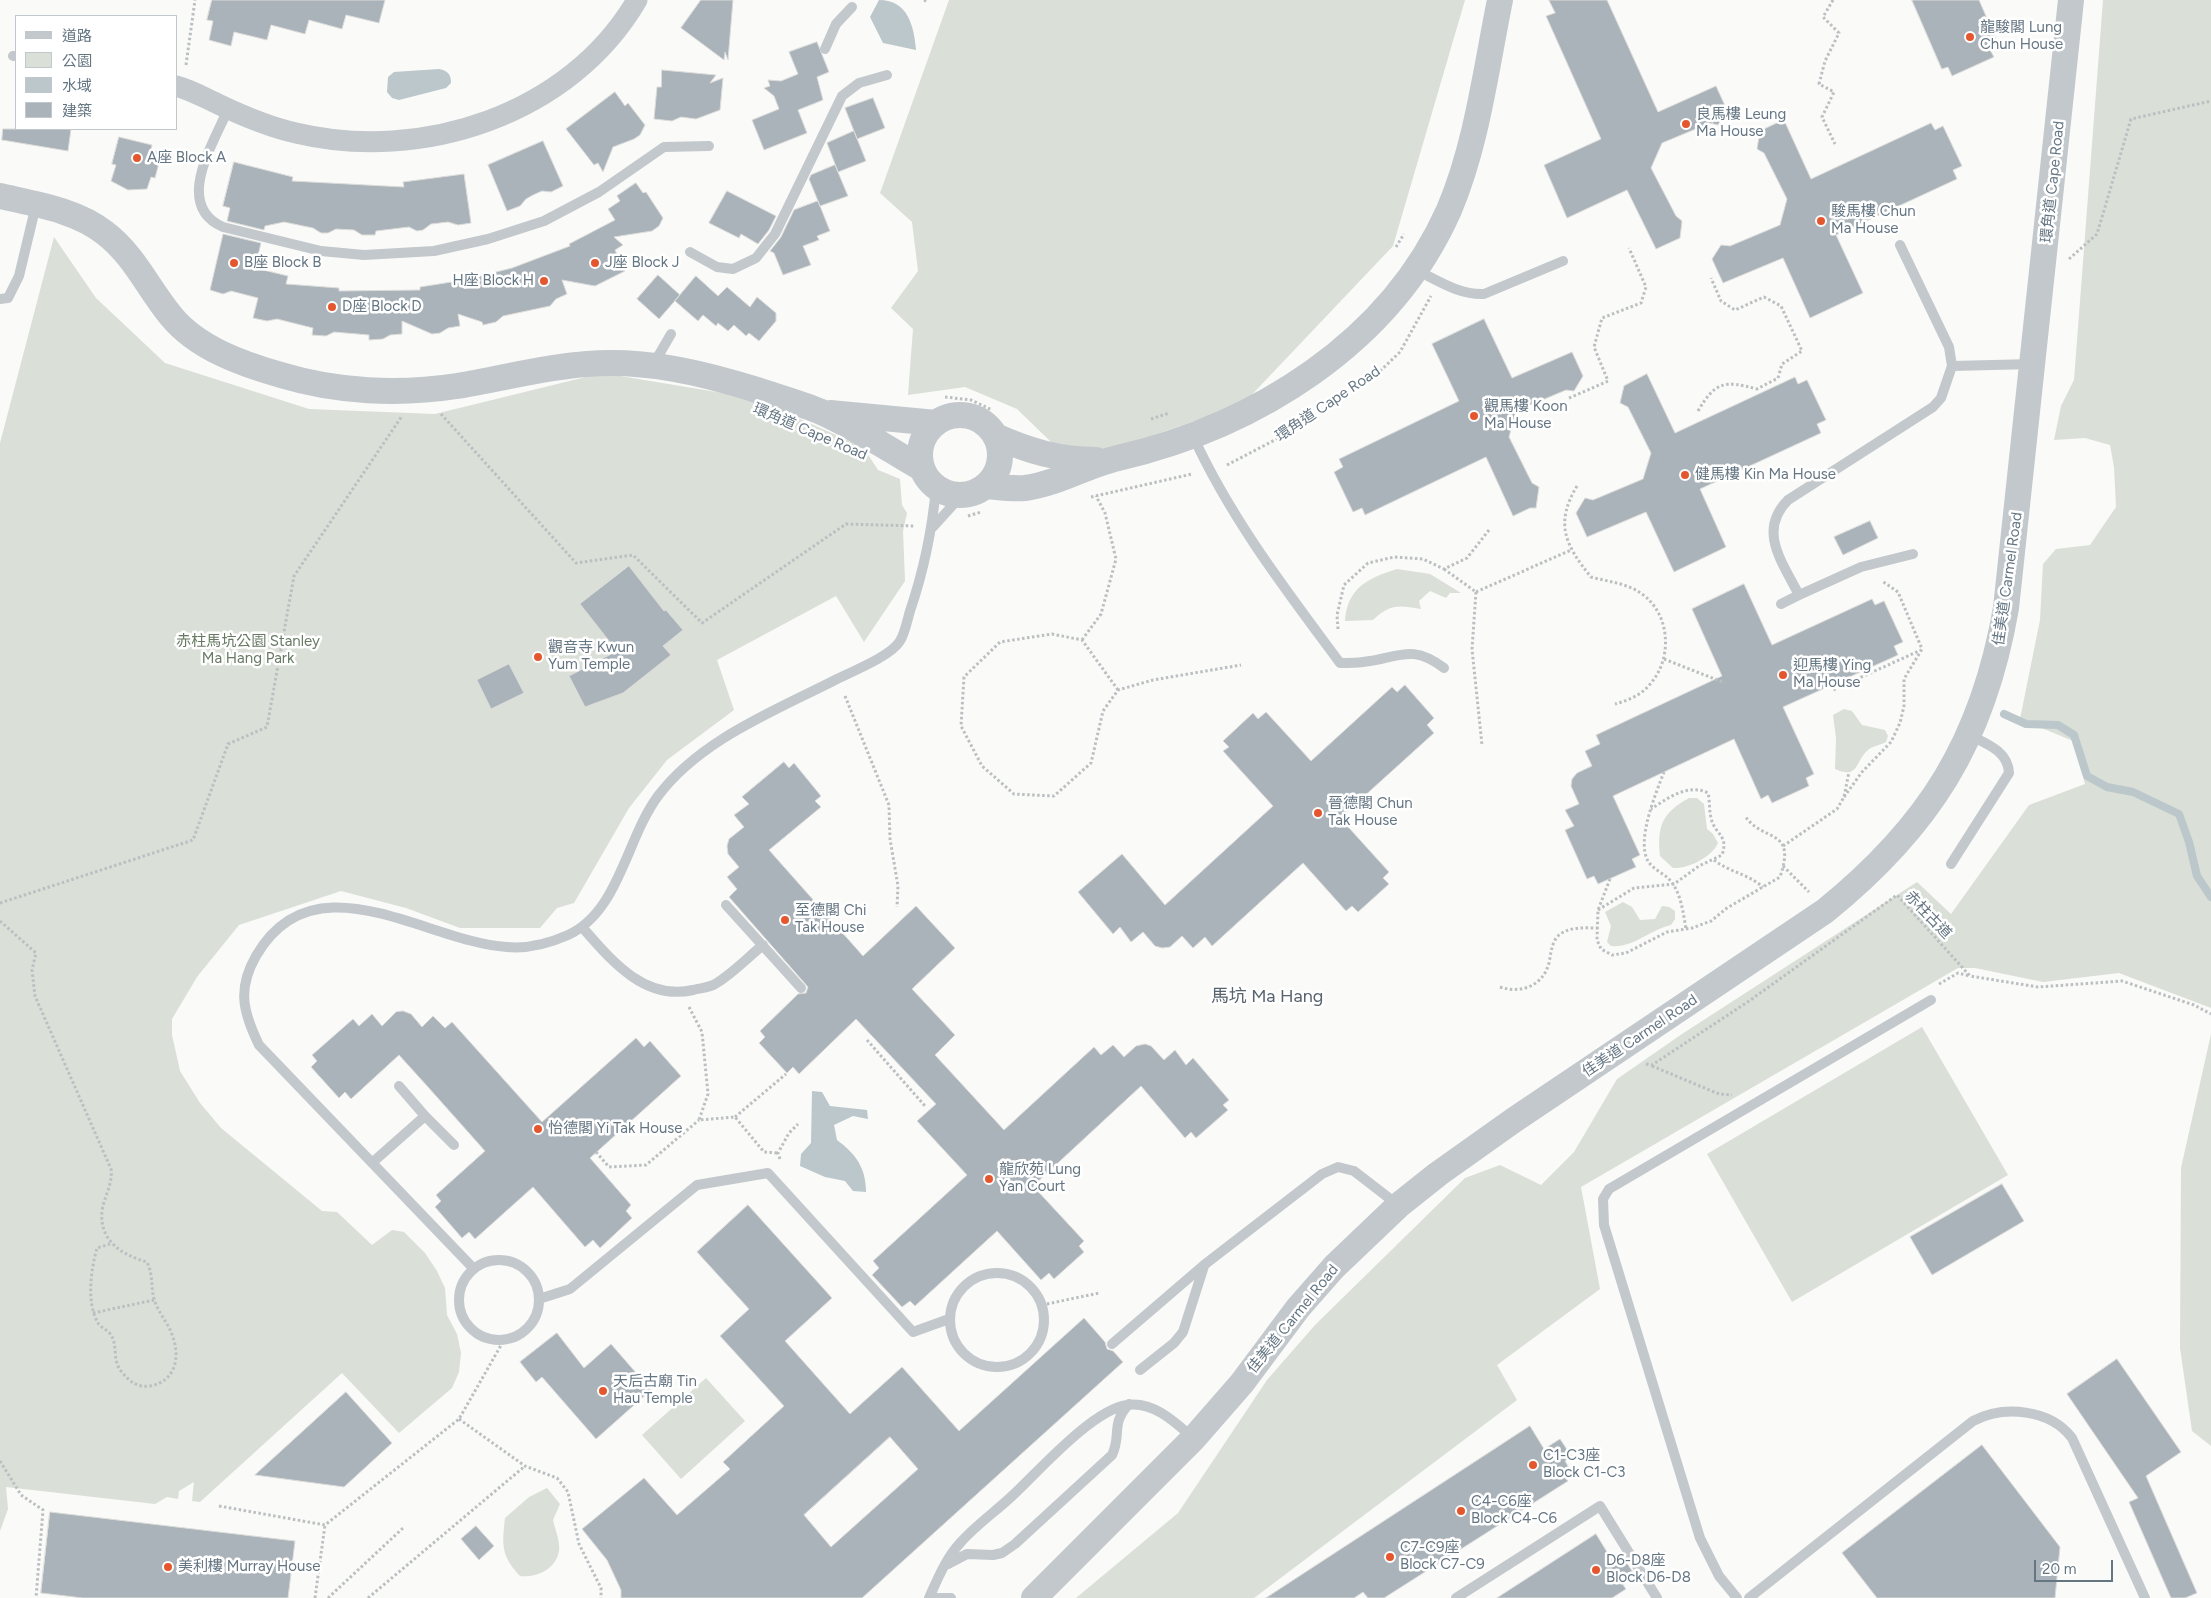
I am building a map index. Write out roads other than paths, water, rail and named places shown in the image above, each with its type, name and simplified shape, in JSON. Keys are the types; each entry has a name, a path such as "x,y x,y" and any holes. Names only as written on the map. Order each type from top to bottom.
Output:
{"street":[{"path":"178,87 275,127 345,141 394,142 452,132 511,111 558,84 602,46 619,27 637,0"},
{"name":"環角道 Cape Road","path":"822,412 929,478 947,494 954,504 974,494 988,497 1025,488 1049,482 1109,460 1148,451 1193,436 1270,400 1313,372 1344,348 1374,320 1416,269 1434,240 1461,176 1500,0"},
{"name":"環角道 Cape Road","path":"2034,364 2071,0"},
{"name":"環角道 Cape Road","path":"0,196 36,204 75,216 104,232 128,254 172,318 197,339 234,359 284,376 349,388 400,391 458,386 522,372 590,363 652,366 702,374 822,412 936,422 948,416 962,415 981,422 995,424 1048,456 1071,460 1109,460"},
{"name":"佳美道 Carmel Road","path":"1034,1598 1194,1438 1242,1383 1298,1308 1334,1267 1399,1206 1474,1147 1792,934 1856,885 1905,837 1942,785 1969,735 1990,680 2006,608 2034,364"},
{"path":"929,478 919,456 921,443 927,431 936,422"},
{"path":"988,497 1000,463 995,424"}],"lane":[{"path":"825,49 836,24 852,7"},
{"path":"690,252 717,268 733,269 756,258 776,234 842,96 859,82 887,75"},
{"path":"228,109 198,185 199,202 204,214 215,223 224,227 297,246 342,254 384,255 434,251 517,231 572,208 664,147 709,146"},
{"path":"0,299 8,298 20,276 36,204"},
{"path":"1799,595 1773,543 1773,528 1780,509 1788,500 1933,407 1941,398 1952,366 1949,347 1900,245"},
{"path":"1416,269 1468,294 1484,294 1563,261"},
{"path":"652,366 671,334"},
{"path":"1952,366 2034,364"},
{"path":"1193,436 1208,470 1253,545 1340,663 1364,662 1398,654 1417,654 1430,657 1444,668"},
{"path":"474,1269 259,1045 246,1018 243,995 252,964 266,942 281,927 300,916 334,907 362,908 476,942 509,948 544,943 570,934 582,927 597,913 613,889 637,831 658,796 686,766 738,730 874,660 899,643 924,573 932,527 929,478"},
{"path":"932,527 954,504"},
{"path":"1781,604 1861,567 1913,554"},
{"path":"1951,864 2009,773 2008,763 2002,754 1969,735"},
{"path":"726,905 801,988"},
{"path":"582,927 608,957 634,978 647,986 681,992 714,985 763,946"},
{"path":"1737,1598 1719,1576 1700,1538 1604,1225 1603,1199 1609,1189 1931,1000"},
{"path":"399,1086 454,1145"},
{"path":"373,1162 425,1116"},
{"path":"1112,1344 1204,1266 1322,1174 1338,1167 1354,1171 1399,1206"},
{"path":"539,1299 570,1289 696,1185 768,1173 913,1332 949,1319"},
{"path":"500,1260 514,1262 531,1275 537,1287 539,1299 537,1313 531,1325 522,1333 504,1340 485,1338 473,1330 464,1320 459,1297 463,1284 474,1269 486,1262 500,1260"},
{"path":"1140,1370 1174,1343 1183,1332 1204,1266"},
{"path":"997,1272 1012,1275 1025,1282 1035,1292 1042,1305 1044,1320 1038,1342 1024,1359 1011,1366 996,1368 981,1365 968,1358 958,1347 951,1334 949,1319 952,1304 959,1291 969,1281 983,1274 997,1272"},
{"path":"942,1567 967,1554 992,1555 1002,1552 1015,1544 1112,1455 1116,1447 1116,1428 1119,1415 1129,1404"},
{"path":"951,1598 929,1598 942,1567 961,1542 1071,1441 1111,1409 1129,1404 1141,1405 1161,1412 1194,1438"},
{"path":"1750,1598 1972,1422 1990,1414 2021,1412 2043,1417 2056,1424 2072,1438 2144,1598"},
{"path":"1456,1598 1600,1506 1656,1598"}],"water":[{"path":"879,0 897,4 903,9 911,24 916,50 883,43 870,17"},
{"path":"439,69 450,75 451,83 446,88 399,100 392,98 387,92 388,77 394,72"},
{"path":"812,1091 822,1092 830,1106 867,1110 868,1119 853,1116 834,1125 837,1140 859,1162 866,1183 866,1192 853,1191 845,1181 825,1177 800,1166 801,1154 811,1143"}],"waterway":[{"path":"2004,714 2026,724 2058,725 2074,735 2087,776 2107,787 2133,792 2179,814 2189,842 2197,876 2211,897"}],"place":[{"name":"龍駿閣 Lung Chun House","path":"1970,37"},
{"name":"良馬樓 Leung Ma House","path":"1686,124"},
{"name":"A座 Block A","path":"137,158"},
{"name":"駿馬樓 Chun Ma House","path":"1821,221"},
{"name":"B座 Block B","path":"234,263"},
{"name":"J座 Block J","path":"595,263"},
{"name":"H座 Block H","path":"544,281"},
{"name":"D座 Block D","path":"332,307"},
{"name":"觀馬樓 Koon Ma House","path":"1474,416"},
{"name":"健馬樓 Kin Ma House","path":"1685,475"},
{"name":"觀音寺 Kwun Yum Temple","path":"538,657"},
{"name":"迎馬樓 Ying Ma House","path":"1783,675"},
{"name":"晉德閣 Chun Tak House","path":"1318,813"},
{"name":"至德閣 Chi Tak House","path":"785,920"},
{"name":"怡德閣 Yi Tak House","path":"538,1129"},
{"name":"龍欣苑 Lung Yan Court","path":"989,1179"},
{"name":"天后古廟 Tin Hau Temple","path":"603,1391"},
{"name":"C1-C3座 Block C1-C3","path":"1533,1465"},
{"name":"C4-C6座 Block C4-C6","path":"1461,1511"},
{"name":"C7-C9座 Block C7-C9","path":"1390,1557"},
{"name":"美利樓 Murray House","path":"168,1567"},
{"name":"D6-D8座 Block D6-D8","path":"1596,1570"}],"district":[{"name":"馬坑 Ma Hang","path":"1267,997"}],"park label":[{"name":"赤柱馬坑公園 Stanley Ma Hang Park","path":"248,650"}]}
